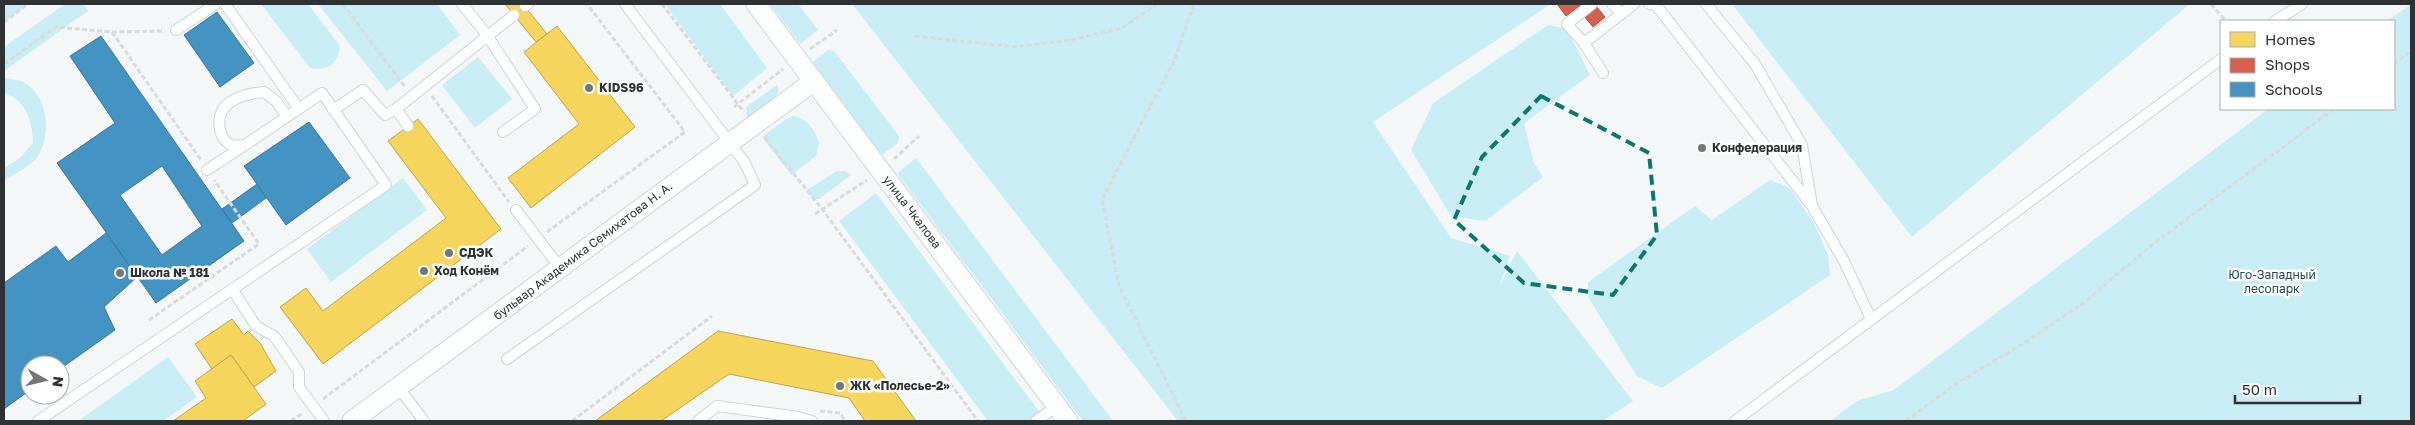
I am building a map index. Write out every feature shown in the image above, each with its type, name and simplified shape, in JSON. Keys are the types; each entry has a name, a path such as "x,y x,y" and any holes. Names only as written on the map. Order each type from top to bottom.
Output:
{"street":[{"name":"улица Чкалова","path":"756,4 1068,421"},
{"name":"бульвар Академика Семихатова Н. А.","path":"352,421 814,81"}],"lane":[{"path":"176,30 216,4"},
{"path":"225,4 299,109"},
{"path":"462,4 487,35 535,109 503,132"},
{"path":"507,359 755,185 745,163 625,4"},
{"path":"1592,4 1567,24 1584,43 1603,74"},
{"path":"1612,4 1622,14"},
{"path":"1584,43 1634,4"},
{"path":"1649,4 1656,5 1812,206 1844,261 1872,319"},
{"path":"1706,4 1754,64 1802,145 1812,206"},
{"path":"2277,20 2302,4"},
{"path":"333,110 364,90 385,115 396,109 514,15"},
{"path":"1735,421 2220,60"},
{"path":"245,145 232,145 223,138 219,124 224,108 249,93 264,92 277,102 287,117"},
{"path":"38,421 386,185 322,93 207,170"},
{"path":"396,109 408,126"},
{"path":"516,210 561,269"},
{"path":"232,289 256,326 274,336 284,350 299,372 299,387 324,421"},
{"path":"398,387 424,421"},
{"path":"698,421 718,406 798,417 812,421"},
{"path":"1036,421 1056,406"}],"path":[{"path":"4,22 28,4"},
{"path":"343,4 406,88 424,86 516,210"},
{"path":"662,4 822,209 978,421"},
{"path":"915,36 1016,47 1071,40 1122,28 1157,4"},
{"path":"1186,421 1119,286 1102,199 1174,61 1194,4"},
{"path":"2211,4 2225,20"},
{"path":"4,64 56,27 112,32 176,30"},
{"path":"112,32 259,244 149,320"},
{"path":"2395,63 2411,51"},
{"path":"1906,421 1957,383 2021,345 2085,302 2148,248 2333,110"},
{"path":"572,421 712,316"}],"highlighted area":[{"path":"1541,96 1649,153 1657,235 1613,295 1524,283 1454,220 1482,157"}],"green space":[{"path":"4,4 28,4 4,22"},
{"path":"65,4 83,4 88,11 4,71 4,47"},
{"path":"261,4 308,4 340,46 337,57 331,65 322,69 310,68"},
{"path":"318,4 437,4 460,35 387,91"},
{"path":"665,4 720,4 767,68 733,96"},
{"path":"770,4 798,4 818,30 800,44"},
{"path":"852,4 1551,4 1373,122 1451,238 1510,256 1499,287 1517,251 1633,401 1603,421 1178,421"},
{"path":"1732,4 2190,4 1912,237"},
{"name":"Юго-Западный лесопарк","path":"2411,4 2411,421 1830,421 1857,401 1894,390 2267,110 2395,110 2395,20 2388,20"},
{"path":"1548,25 1567,29 1590,75 1524,123 1534,163 1543,177 1485,221 1451,216 1411,150 1433,103"},
{"path":"828,50 834,51 899,136 898,143 882,155 813,62"},
{"path":"478,57 512,99 475,128 442,85"},
{"path":"4,77 23,82 38,96 45,116 46,127 42,147 35,160 4,181 4,168 20,158 33,143 32,128 27,113 18,101 4,93"},
{"path":"777,85 779,91 773,100 750,119 747,117 746,107"},
{"path":"793,116 802,119 810,125 819,143 816,156 791,175 762,137"},
{"path":"916,158 1113,421 1083,421 897,173"},
{"path":"837,171 845,171 851,175 819,199 813,199 807,190"},
{"path":"403,178 427,210 331,282 307,249"},
{"path":"1770,180 1789,187 1814,223 1828,255 1830,275 1662,388 1637,376 1588,297 1588,282 1695,206 1712,220"},
{"path":"876,193 1041,414 1032,421 988,421 839,221"},
{"path":"168,357 197,397 163,421 78,421"}],"building: Homes":[{"path":"505,4 523,4 547,34 536,42"},
{"path":"557,26 635,127 531,208 508,178 579,124 524,52"},
{"path":"418,119 501,229 323,364 280,307 306,288 323,311 446,218 388,141"},
{"path":"232,319 244,335 248,331 260,343 276,371 254,387 231,355 212,369 195,344"},
{"name":"ЖК «Полесье-2»","path":"718,331 873,361 916,421 865,421 849,398 729,374 661,421 595,421"},
{"path":"231,355 266,404 243,421 173,421 206,398 195,381"}],"building: Shops":[{"path":"1557,4 1582,4 1566,16"},
{"path":"1596,6 1605,17 1593,27 1584,16"}],"building: Schools":[{"path":"217,12 254,63 220,87 184,35"},
{"path":"101,36 244,241 156,303 57,163 115,123 70,56","holes":["162,166 202,226 162,255 120,195"]},
{"path":"309,122 350,178 286,225 244,166"},
{"path":"257,184 266,198 232,223 222,209"},
{"path":"106,233 137,277 104,307 115,330 70,362 70,355 20,355 20,397 4,409 4,283 56,246 68,262"}],"place":[{"name":"KIDS96","path":"589,88"},
{"name":"Конфедерация","path":"1702,148"},
{"name":"СДЭК","path":"449,253"},
{"name":"Ход Конём","path":"424,271"},
{"name":"Школа № 181","path":"120,273"},
{"name":"ЖК «Полесье-2»","path":"840,386"}]}
